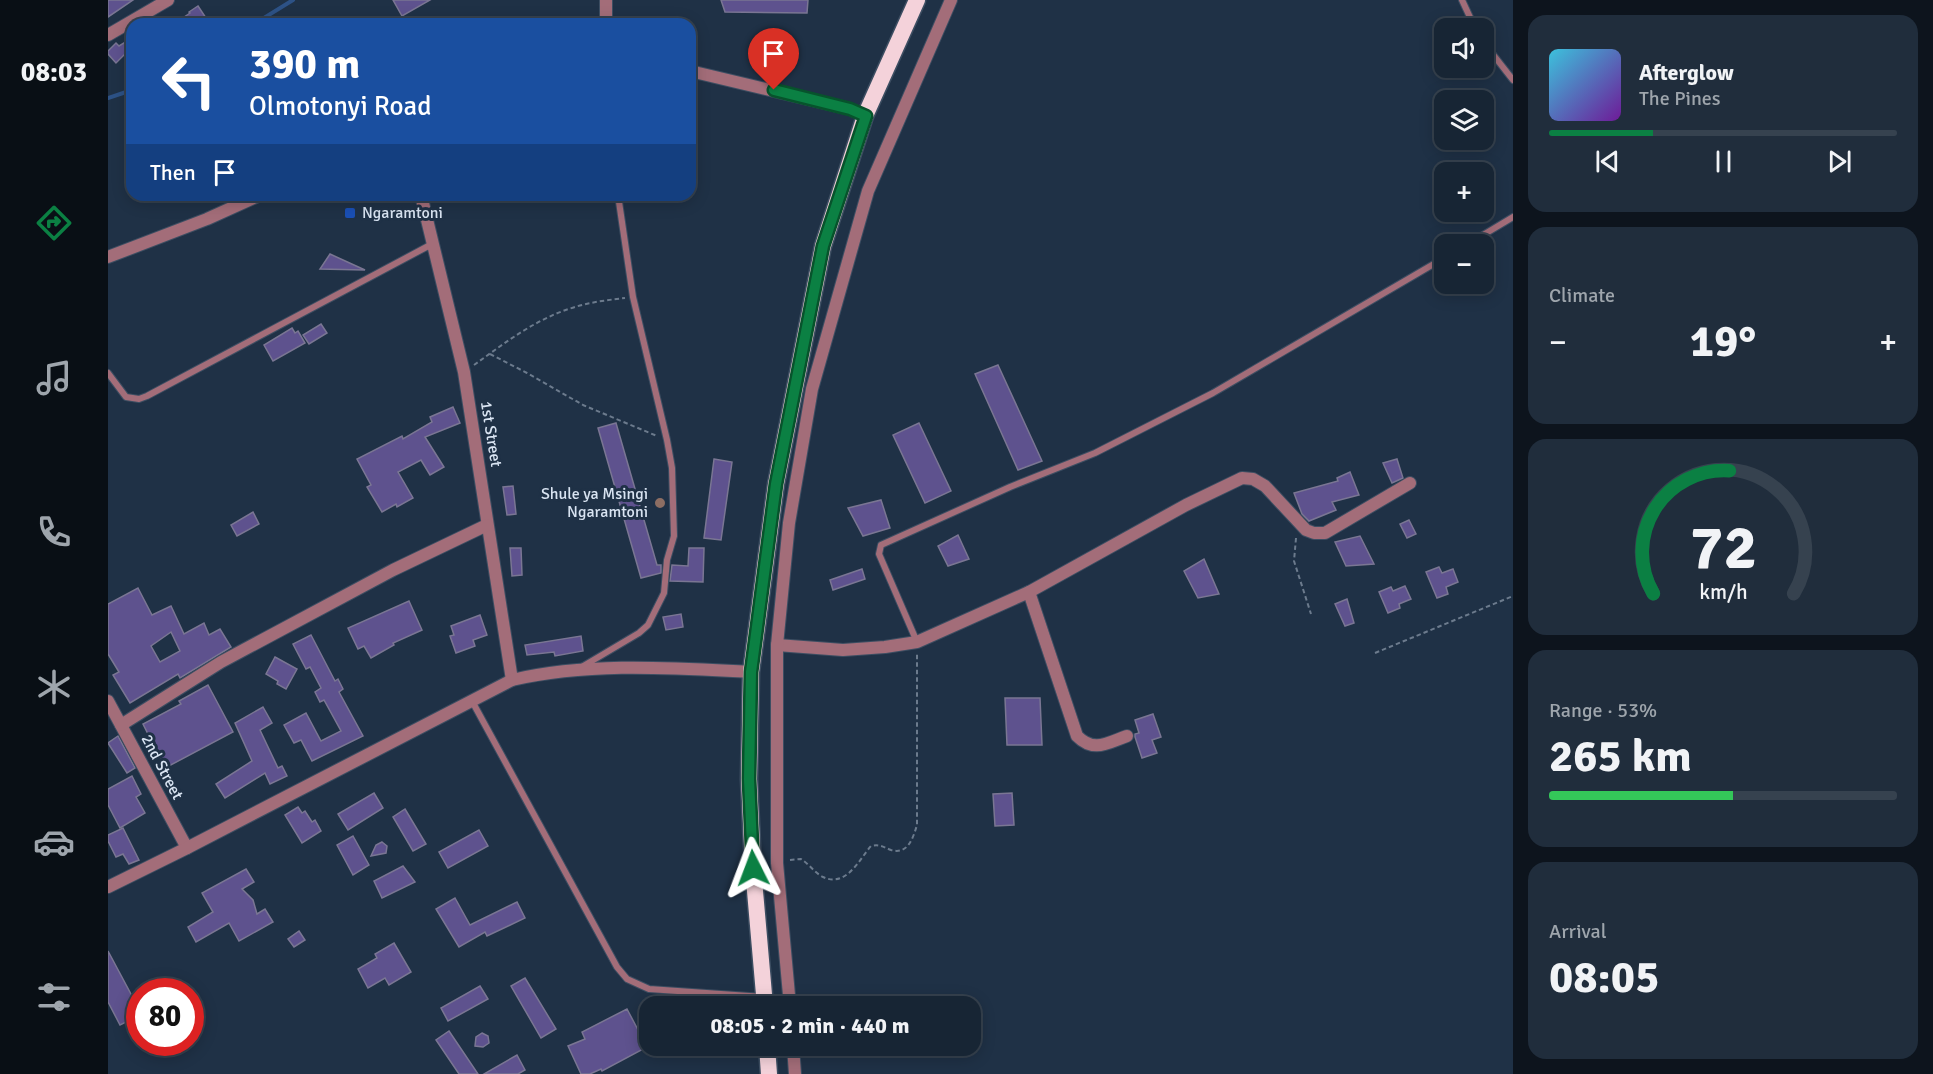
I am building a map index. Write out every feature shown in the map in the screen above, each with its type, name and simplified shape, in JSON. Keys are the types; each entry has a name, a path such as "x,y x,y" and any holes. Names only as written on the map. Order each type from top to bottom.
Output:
{"highway":[{"path":"764,996 753,868 750,790 751,672 776,484 823,246 866,116 917,0"},
{"path":"768,1056 769,1074"}],"street":[{"path":"134,18 168,0"},
{"path":"606,0 606,18"},
{"path":"788,996 777,863 777,645 789,523 813,389 868,191 951,0"},
{"path":"110,31 126,22"},
{"path":"696,72 850,109 866,116"},
{"path":"108,257 207,219 247,201"},
{"name":"1st Street","path":"423,201 464,372 512,680"},
{"path":"777,645 843,650 916,642 1029,592 1186,505 1242,478 1253,479 1265,486 1298,524 1314,533 1325,533 1410,483"},
{"path":"121,725 221,662 393,570 487,525"},
{"path":"1029,592 1077,736 1089,745 1100,746 1127,736"},
{"path":"108,887 512,680 544,673 576,670 680,668 751,672"},
{"name":"2nd Street","path":"108,701 188,848"},
{"path":"794,1056 795,1074"}],"lane":[{"path":"1462,0 1470,18"},
{"path":"1494,56 1513,80"},
{"path":"576,670 639,633 648,625 664,593 667,560 674,536 672,468 668,440 633,297 619,201"},
{"path":"1484,234 1513,216"},
{"path":"108,373 126,397 139,399 147,396 434,243"},
{"path":"916,642 879,554 881,545 1010,487 1105,448 1213,393 1434,264"},
{"path":"472,701 618,967 627,979 649,989 711,996"}],"path":[{"path":"464,372 545,318 594,302 633,297"},
{"path":"490,354 584,405 668,440"},
{"path":"1298,524 1294,561 1311,614"},
{"path":"1375,653 1513,596"},
{"path":"777,863 801,859 824,878 834,879 844,877 856,867 871,846 881,845 901,850 913,841 917,825 916,642"}],"building":[{"path":"108,0 133,0 108,17"},
{"path":"393,0 430,0 402,16"},
{"path":"721,0 808,0 807,13 725,12"},
{"path":"198,6 206,18 183,18"},
{"path":"126,42 126,53 116,63 108,51 116,43 119,46"},
{"path":"330,254 365,270 320,269"},
{"path":"321,324 327,333 309,344 303,335"},
{"path":"292,328 295,333 298,331 305,343 273,361 264,345"},
{"path":"998,365 1042,461 1018,470 975,374"},
{"path":"453,407 460,423 425,437 444,467 430,475 421,460 398,472 413,498 382,512 367,487 371,485 357,459 402,436 403,439 432,422 430,417"},
{"path":"616,423 657,565 661,565 661,573 641,578 598,428"},
{"path":"919,423 951,491 925,503 893,435"},
{"path":"714,459 732,462 721,540 704,538"},
{"path":"1397,459 1403,478 1392,483 1383,463"},
{"path":"1350,472 1359,495 1332,502 1336,510 1309,521 1302,514 1294,493 1338,481 1337,478"},
{"path":"513,486 516,514 507,515 503,487"},
{"path":"881,500 890,528 863,536 848,508"},
{"path":"253,512 259,524 237,536 231,525"},
{"path":"1409,520 1416,534 1407,538 1400,524"},
{"path":"958,535 969,559 948,566 938,546"},
{"path":"1360,536 1374,564 1346,566 1335,542"},
{"path":"510,548 521,548 522,575 512,576"},
{"path":"689,548 704,548 703,582 670,581 672,565 688,566"},
{"path":"1204,559 1219,594 1198,598 1184,571"},
{"path":"1439,567 1442,573 1453,569 1458,582 1446,587 1448,594 1437,598 1426,572"},
{"path":"862,569 865,579 833,590 830,580"},
{"path":"1405,586 1411,599 1399,604 1400,608 1388,613 1379,592 1391,587 1393,591"},
{"path":"138,588 152,615 171,606 184,634 204,623 209,635 220,629 231,647 180,678 178,674 130,703 113,675 119,672 108,654 108,604","holes":["171,632 180,651 160,662 151,646"]},
{"path":"1347,599 1354,623 1345,626 1335,604"},
{"path":"409,601 422,630 393,643 394,645 371,658 364,646 358,649 348,628"},
{"path":"681,614 683,627 666,630 663,617"},
{"path":"480,615 487,635 473,640 475,646 456,653 450,636 454,635 451,626"},
{"path":"311,635 335,681 338,679 343,689 339,692 363,736 312,761 301,740 294,743 284,725 306,713 321,741 341,731 324,700 320,702 315,692 321,688 310,667 306,669 293,644"},
{"path":"581,636 583,651 555,656 554,652 527,655 525,645"},
{"path":"275,657 297,669 286,689 266,674"},
{"path":"208,685 233,732 165,768 143,724 181,704 179,701"},
{"path":"1005,698 1040,698 1042,745 1007,745"},
{"path":"263,707 272,723 260,730 278,768 282,766 287,776 270,784 265,773 225,798 216,784 252,761 235,723"},
{"path":"1153,714 1161,737 1152,740 1157,753 1142,758 1135,737 1135,734 1139,733 1135,720"},
{"path":"118,736 135,768 127,773 108,743"},
{"path":"132,776 141,794 136,797 145,813 120,828 108,805 108,789"},
{"path":"374,793 383,808 348,830 338,814"},
{"path":"1012,793 1014,825 995,826 993,794"},
{"path":"298,807 302,813 305,811 312,822 315,820 321,831 302,843 285,815"},
{"path":"405,809 426,844 413,851 393,817"},
{"path":"123,828 139,860 129,864 123,854 116,857 108,841 108,835"},
{"path":"479,830 488,846 448,868 439,852"},
{"path":"353,836 369,865 353,875 337,845"},
{"path":"382,842 387,846 386,853 371,856 376,845"},
{"path":"403,866 415,882 382,898 374,881"},
{"path":"246,869 254,882 242,889 253,900 257,914 265,909 273,922 239,941 229,923 196,942 188,927 213,912 202,893"},
{"path":"455,898 470,925 517,902 525,918 487,936 485,932 459,947 436,909"},
{"path":"299,931 305,940 294,947 288,939"},
{"path":"394,943 411,972 389,985 385,978 368,988 358,969 377,958 375,954"},
{"path":"108,951 126,985 126,1022 120,1025 108,1002"},
{"path":"525,978 556,1029 541,1038 511,986"},
{"path":"480,986 488,999 448,1021 441,1008"},
{"path":"627,1009 639,1032 639,1051 602,1071 601,1069 590,1074 581,1074 568,1046 585,1039 582,1032"},
{"path":"449,1031 478,1074 459,1074 436,1040"},
{"path":"482,1033 488,1036 489,1043 483,1047 475,1046 476,1037"},
{"path":"517,1055 525,1070 518,1074 484,1074"}],"waterway":[{"path":"264,18 293,0"},
{"path":"108,98 126,92"}],"place":[{"name":"Ngaramtoni","path":"350,213"},
{"name":"Shule ya Msingi Ngaramtoni","path":"660,503"}],"route":[{"path":"753,868 749,779 751,672 776,484 823,246 866,116 850,109 774,90"}]}
